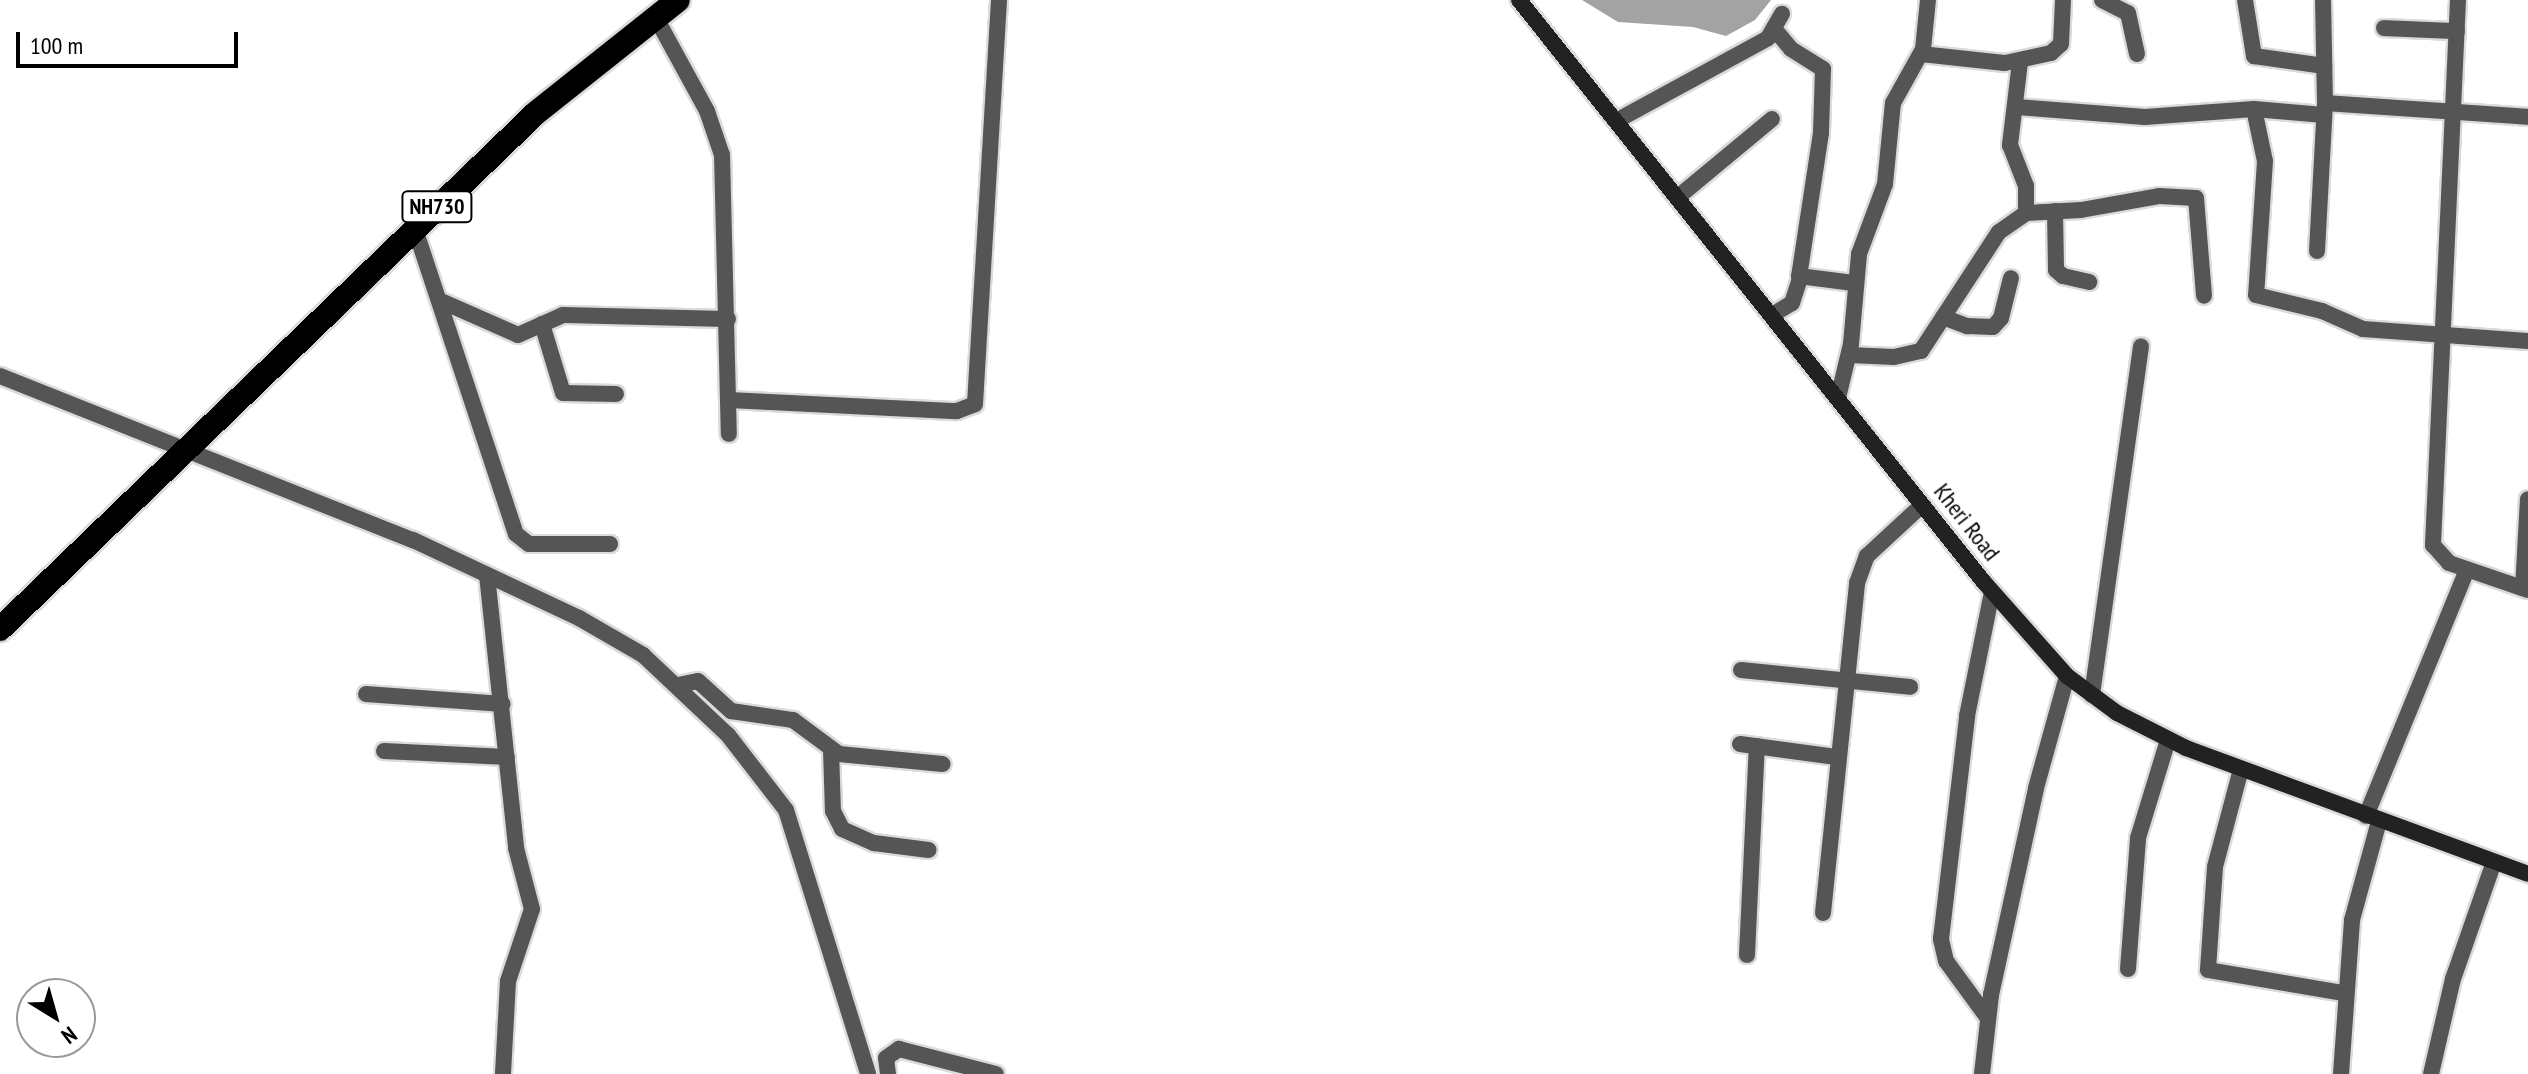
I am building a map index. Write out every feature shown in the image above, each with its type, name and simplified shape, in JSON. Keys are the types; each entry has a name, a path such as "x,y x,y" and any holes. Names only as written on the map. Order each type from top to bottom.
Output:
{"highway":[{"name":"NH730","path":"0,629 547,103 678,0"}],"street":[{"path":"729,400 957,411 975,404 999,0"},
{"name":"Kheri Road","path":"1519,0 1992,592 2067,676 2092,695 2168,740 2373,819 2528,874"},
{"path":"1838,398 1849,355 1854,283 1885,184 1893,103 1921,54 1928,0"},
{"path":"1921,54 2020,62 2059,48 2063,0"},
{"path":"2102,0 2128,7 2137,54"},
{"path":"2245,0 2254,56 2324,66"},
{"path":"2317,251 2325,109 2323,0"},
{"path":"2458,0 2446,334 2433,545 2441,559 2525,589 2528,499"},
{"path":"1616,121 1776,31 1782,14"},
{"path":"655,16 717,133 724,182 729,434"},
{"path":"2384,28 2457,31"},
{"path":"1772,315 1792,303 1800,278 1798,266 1821,133 1823,69 1791,49 1776,31"},
{"path":"2020,62 2010,152 2026,186 2026,213"},
{"path":"2017,107 2145,117 2254,109 2528,117"},
{"path":"2254,109 2265,161 2256,295 2311,307 2363,329 2528,341"},
{"path":"1678,197 1772,119"},
{"path":"1849,355 1910,355 1928,343 1999,232 2026,213 2159,196 2196,198 2204,296"},
{"path":"2055,211 2056,270 2063,276 2089,282"},
{"path":"415,229 516,534 529,544 610,544"},
{"path":"1800,278 1854,283"},
{"path":"1943,317 1967,326 1993,327 2001,318 2011,278"},
{"path":"441,301 506,334 518,335 542,324 579,315 728,319"},
{"path":"542,324 563,393 616,394"},
{"path":"2092,695 2141,346"},
{"path":"0,376 196,441 620,640 682,683 786,810 868,1074"},
{"path":"1823,913 1844,681 1860,568 1882,539 1922,505"},
{"path":"2341,1074 2343,993 2352,920 2373,819 2467,570"},
{"path":"487,575 516,848 532,909 510,969 503,1074"},
{"path":"1987,1017 1946,961 1941,939 1967,716 1992,592"},
{"path":"1741,670 1910,687"},
{"path":"1982,1074 1987,1017 2036,788 2067,676"},
{"path":"682,683 698,681 738,714 793,720 831,749 857,757 943,764"},
{"path":"366,694 503,704"},
{"path":"2128,969 2138,838 2168,740"},
{"path":"1747,955 1748,745 1836,757"},
{"path":"831,749 833,811 842,829 874,843 929,850"},
{"path":"384,751 507,757"},
{"path":"2241,769 2215,867 2208,970 2343,993"},
{"path":"2431,1074 2453,979 2494,862"},
{"path":"888,1074 886,1058 899,1049 996,1074"}],"shaded area":[{"path":"1582,0 1771,0 1755,20 1726,36 1693,27 1618,22"}]}
